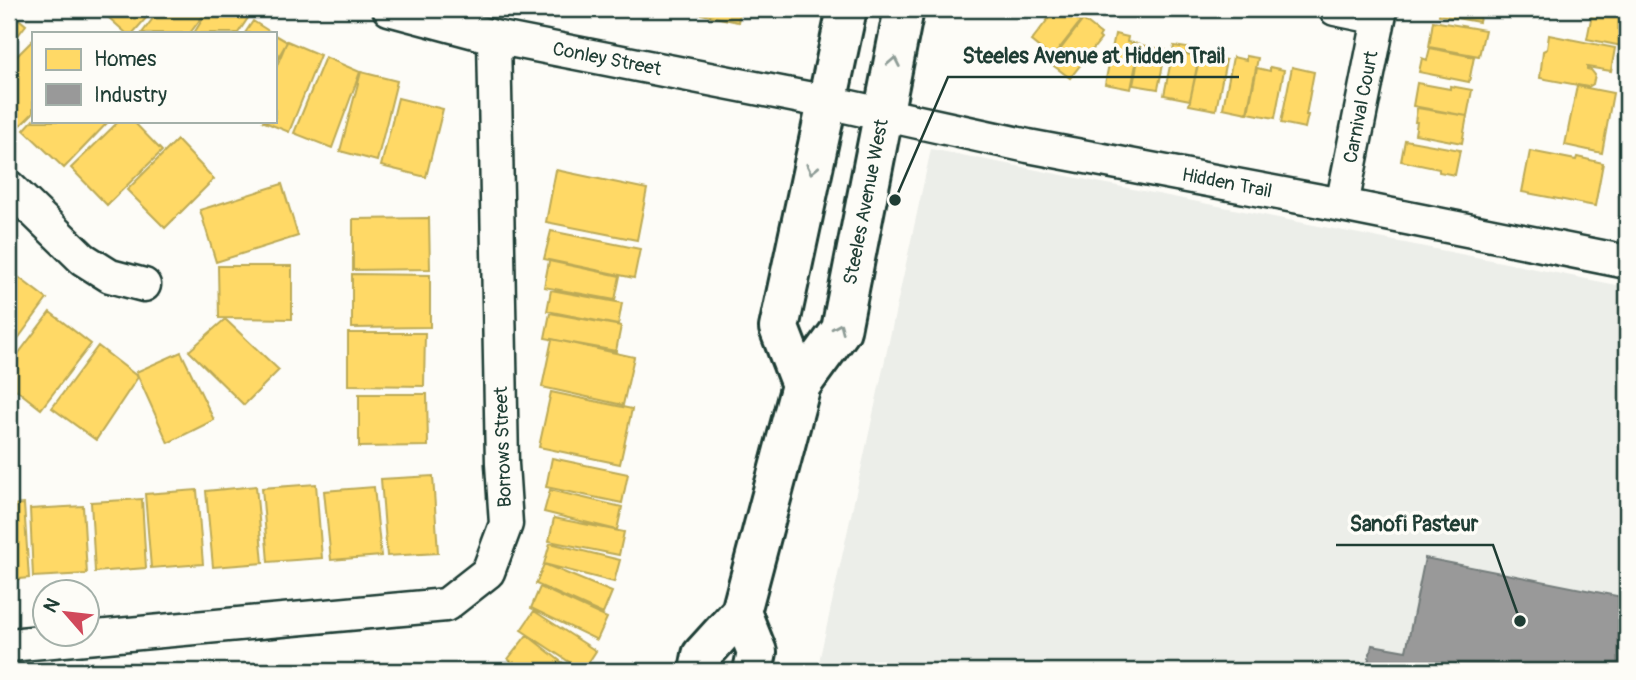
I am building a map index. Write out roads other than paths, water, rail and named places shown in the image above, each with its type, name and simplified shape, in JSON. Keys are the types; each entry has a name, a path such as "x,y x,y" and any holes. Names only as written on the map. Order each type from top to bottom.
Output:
{"main road":[{"path":"802,384 779,328 847,9"},
{"name":"Steeles Avenue West","path":"699,671 702,655 741,612 802,384 841,330 905,9"},
{"path":"741,612 757,652 753,671"}],"street":[{"name":"Conley Street","path":"388,9 494,37 827,102"},
{"path":"1335,9 1380,13"},
{"name":"Carnival Court","path":"1342,205 1380,13"},
{"name":"Borrows Street","path":"9,645 446,605 488,572 506,524 502,464 494,37"},
{"name":"Hidden Trail","path":"827,102 1028,146 1627,262"},
{"path":"9,187 83,259 110,276 144,285"}],"place":[{"name":"Steeles Avenue at Hidden Trail","path":"895,200"},
{"name":"Sanofi Pasteur","path":"1520,621"}]}
